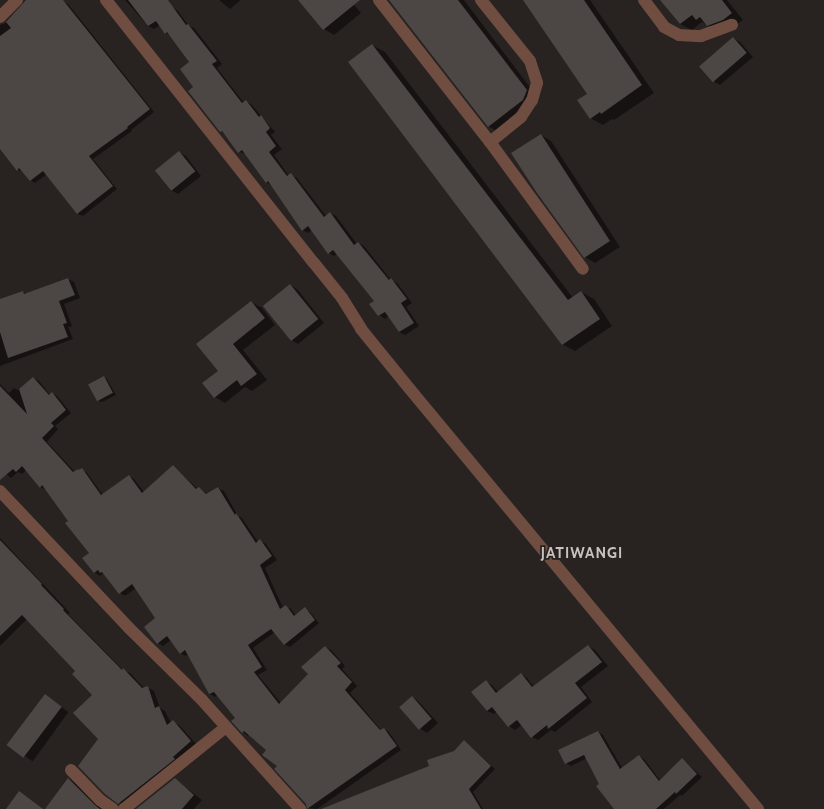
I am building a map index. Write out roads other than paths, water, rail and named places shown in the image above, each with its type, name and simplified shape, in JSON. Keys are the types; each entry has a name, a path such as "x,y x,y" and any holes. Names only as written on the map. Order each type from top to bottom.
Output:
{"street":[{"path":"0,17 17,0"},
{"path":"106,0 342,298 361,329 758,809"},
{"path":"379,0 490,142 583,270"},
{"path":"481,0 530,61 537,83 532,100 521,117 490,142"},
{"path":"644,0 664,27 679,35 701,36 732,25"},
{"path":"0,491 129,628 174,671 300,809"},
{"path":"124,809 226,727"},
{"path":"70,770 100,800 113,809"}],"district":[{"name":"JATIWANGI","path":"582,554"}]}
